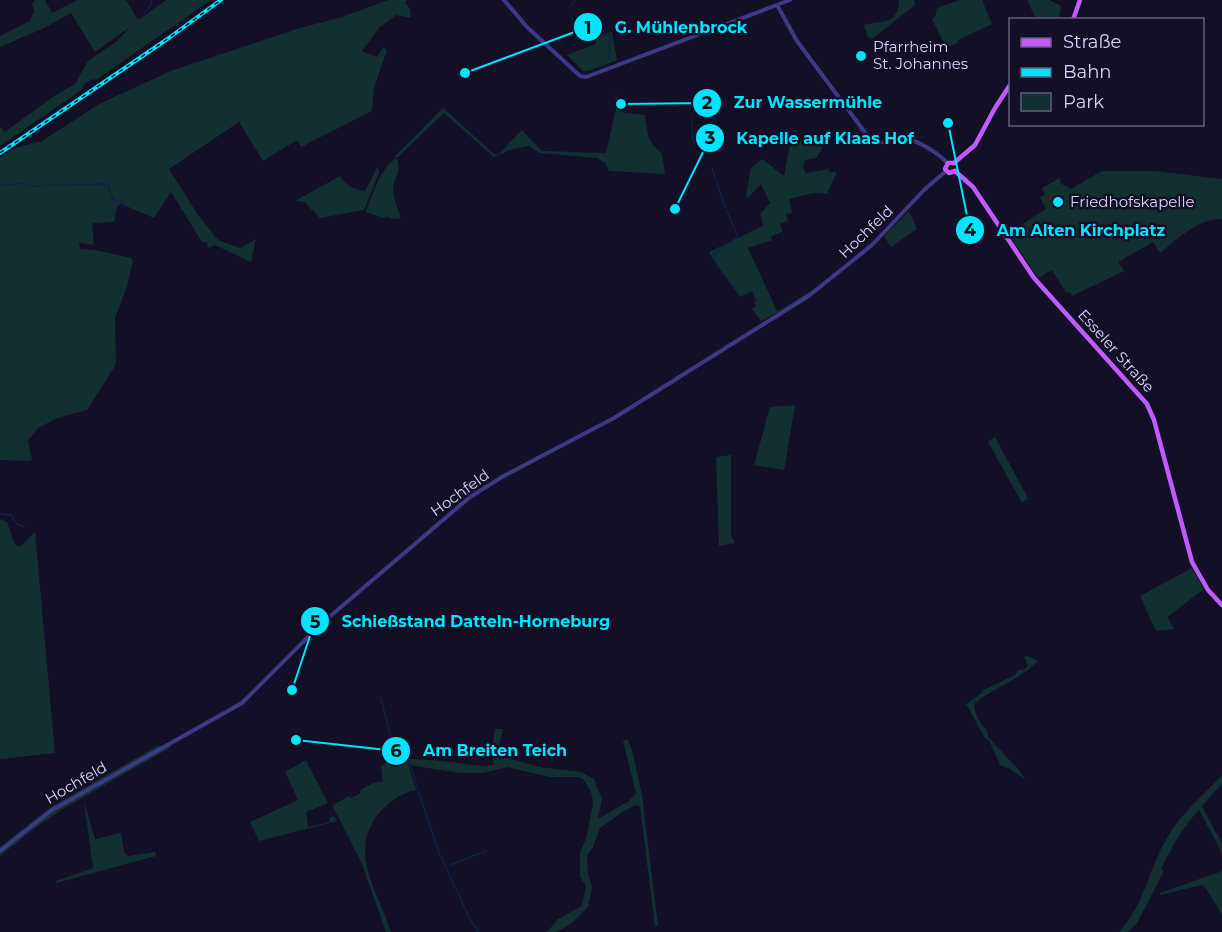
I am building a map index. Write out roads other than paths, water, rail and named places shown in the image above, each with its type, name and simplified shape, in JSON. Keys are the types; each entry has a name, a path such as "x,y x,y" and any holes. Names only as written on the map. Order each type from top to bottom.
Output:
{"main road":[{"path":"1074,18 1080,0"},
{"path":"954,163 955,171 951,173 946,171 947,163 954,163 975,145 1009,88"},
{"name":"Esseler Straße","path":"955,171 973,187 1034,278 1148,404 1192,562 1207,588 1222,605"}],"street":[{"path":"504,0 527,27 580,76 586,77 789,0"},
{"path":"777,5 797,41 857,124 874,142 911,139 942,157 947,163"},
{"name":"Hochfeld","path":"0,851 52,810 242,703 321,624 470,497 502,477 614,418 810,295 872,245 924,190 946,171"}],"waterway":[{"path":"144,13 152,0"},
{"path":"571,6 575,0"},
{"path":"571,15 576,31 585,38 610,34 609,59"},
{"path":"616,95 616,102 623,107"},
{"path":"692,119 692,138 695,145"},
{"path":"697,146 702,148"},
{"path":"712,168 715,178"},
{"path":"716,181 725,207"},
{"path":"0,186 23,183 28,186 108,184 113,200 120,201 124,206"},
{"path":"726,209 738,237 712,257 739,295"},
{"path":"0,514 11,515 16,523 24,527"},
{"path":"381,698 396,759 410,762 418,790"},
{"path":"419,793 440,855 470,919 479,932"},
{"path":"450,865 486,851"}],"railway":[{"path":"0,153 221,0"}],"place":[{"name":"Pfarrheim St. Johannes","path":"861,56"},
{"name":"G. Mühlenbrock","path":"465,73"},
{"name":"Zur Wassermühle","path":"621,104"},
{"name":"Am Alten Kirchplatz","path":"948,123"},
{"name":"Friedhofskapelle","path":"1058,202"},
{"name":"Kapelle auf Klaas Hof","path":"675,209"},
{"name":"Schießstand Datteln-Horneburg","path":"292,690"},
{"name":"Am Breiten Teich","path":"296,740"}]}
